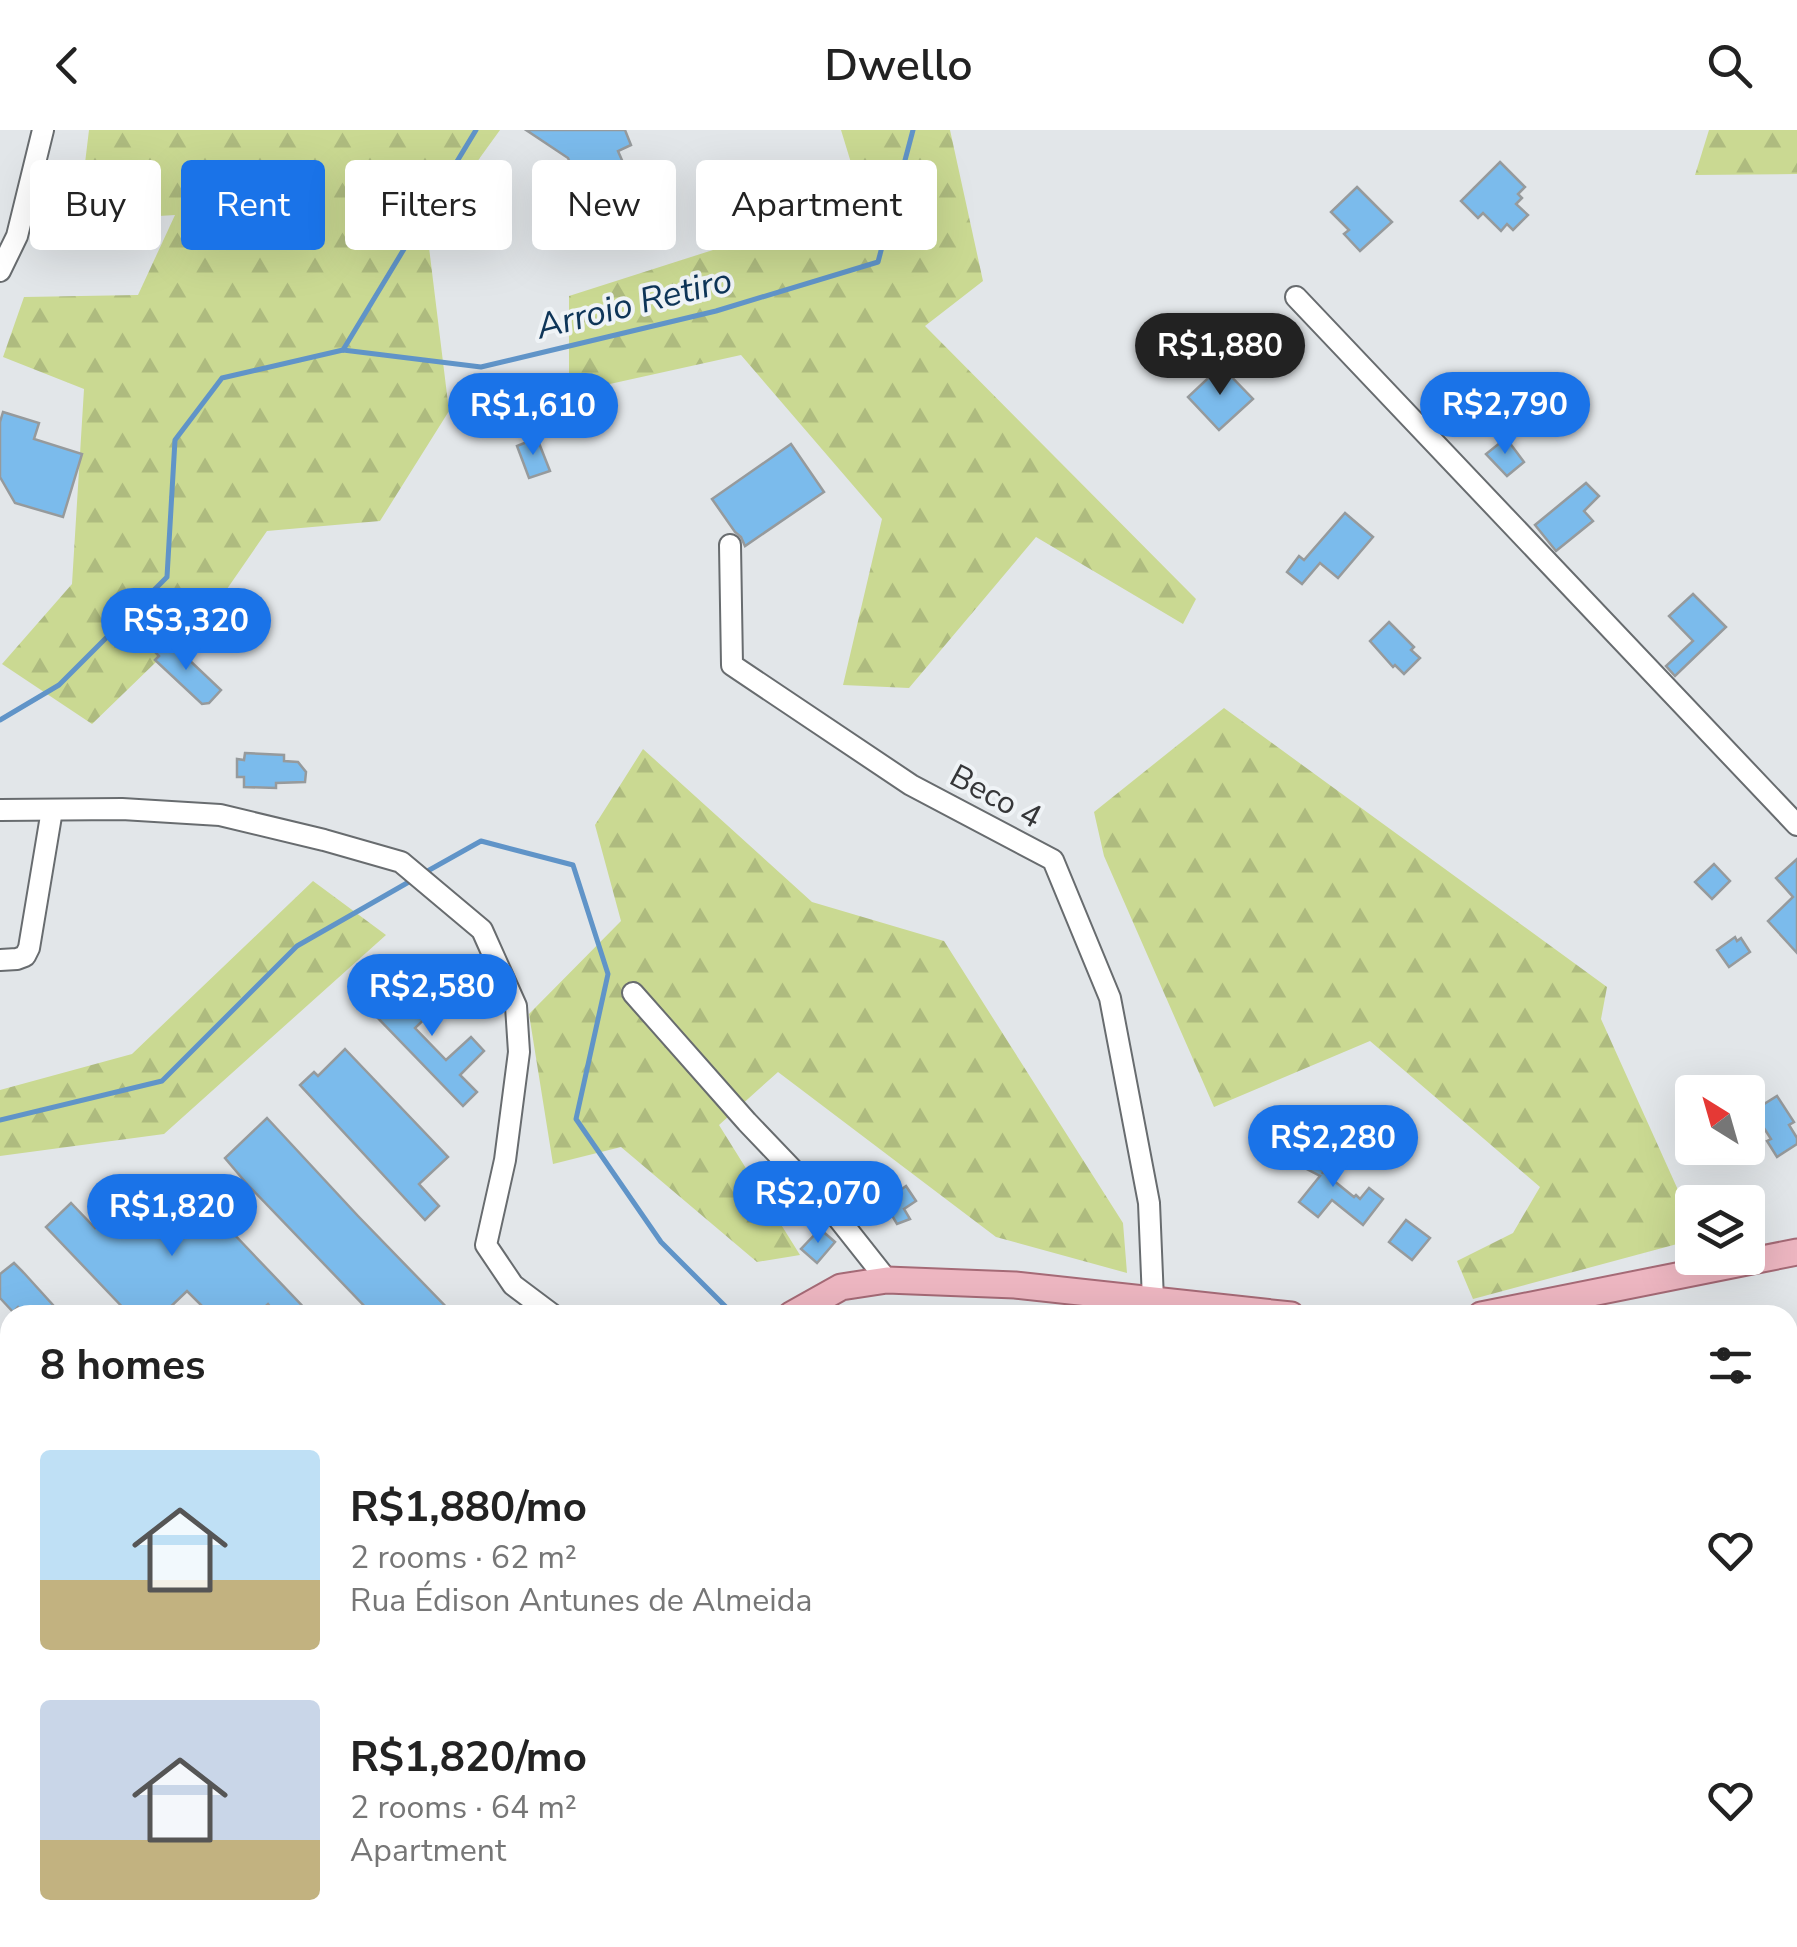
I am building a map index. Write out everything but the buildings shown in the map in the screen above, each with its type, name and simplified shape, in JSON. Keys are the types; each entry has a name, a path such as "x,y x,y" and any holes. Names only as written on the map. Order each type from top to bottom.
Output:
{"main road":[{"path":"1532,1305 1797,1252"},
{"path":"808,1305 840,1287 887,1280 1014,1285 1180,1305"}],"street":[{"path":"0,271 18,236 43,130"},
{"path":"1296,297 1797,825"},
{"name":"Beco 4","path":"730,545 732,664 911,785 1052,860 1110,998 1150,1203 1152,1300"},
{"path":"0,810 122,809 220,815 324,840 401,862 482,930 516,1006 518,1052 505,1160 486,1245 513,1284 540,1305"},
{"path":"0,960 25,956 29,948 52,810"},
{"path":"632,993 746,1122 834,1213 887,1280"}],"green space":[{"path":"89,130 500,130 478,160 345,160 345,250 429,250 449,411 380,521 267,531 218,602 92,724 2,664 72,584 84,389 3,357 24,297 138,295 175,215 161,216 161,160 85,160"},
{"path":"841,130 950,130 983,281 925,326 1196,599 1183,624 1036,537 909,688 843,685 882,519 741,355 569,393 569,296 713,250 937,250 937,160 850,160"},
{"path":"1709,130 1797,130 1797,174 1695,175"},
{"path":"1224,708 1607,987 1601,1019 1676,1185 1675,1245 1473,1299 1457,1261 1513,1233 1540,1187 1370,1041 1214,1107 1104,856 1094,812"},
{"path":"643,749 812,902 944,941 1123,1223 1127,1273 996,1237 778,1072 719,1125 800,1255 757,1262 621,1147 553,1164 529,1014 621,921 595,825"},
{"path":"313,881 386,935 164,1134 0,1156 0,1090 132,1054"}],"waterway":[{"path":"343,350 476,130"},
{"name":"Arroio Retiro","path":"0,720 59,685 167,577 175,440 222,378 343,350 481,367 716,311 878,262 913,130"},
{"path":"424,873 481,841 573,865 608,974 576,1119 661,1242 724,1305"},
{"path":"0,1120 162,1081 297,946 414,879"}]}
